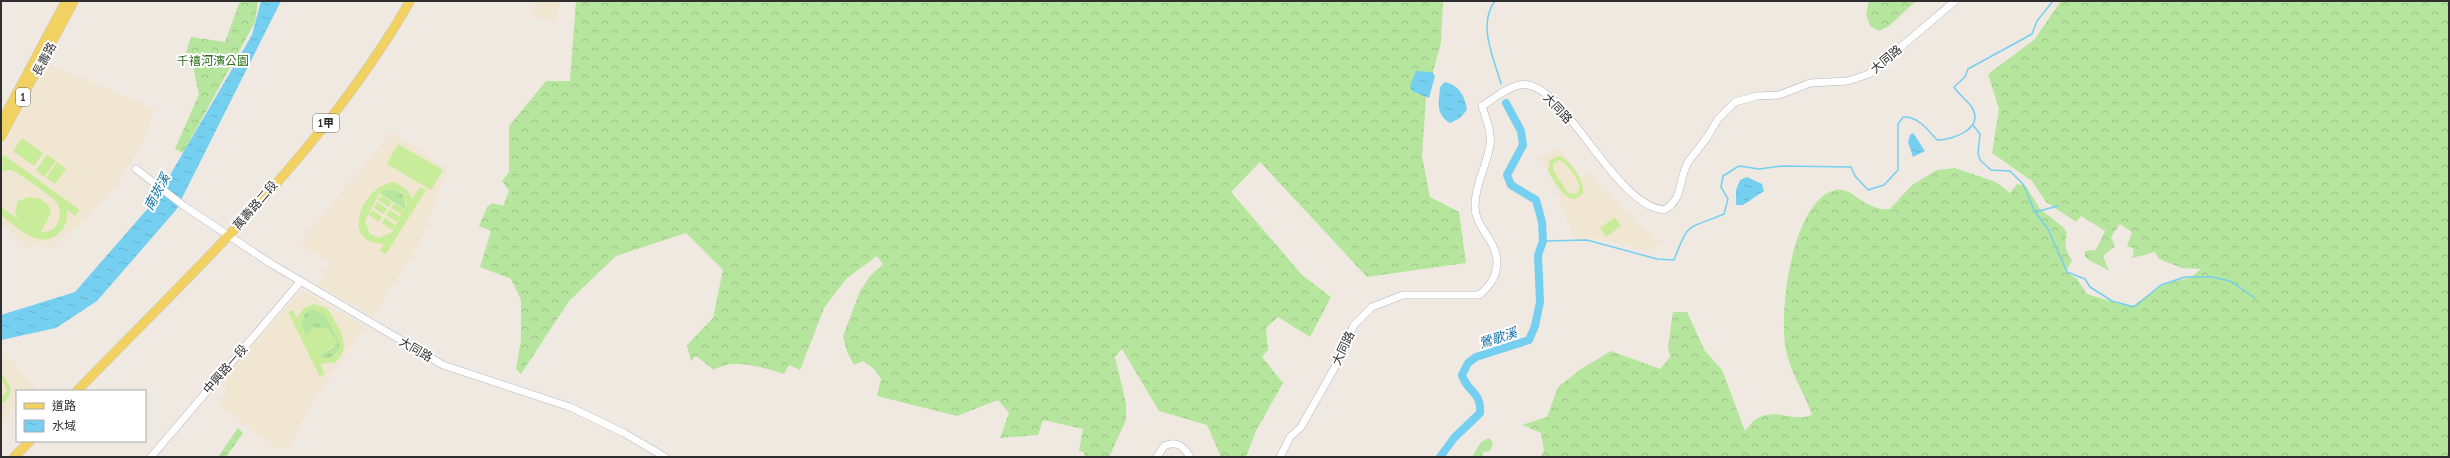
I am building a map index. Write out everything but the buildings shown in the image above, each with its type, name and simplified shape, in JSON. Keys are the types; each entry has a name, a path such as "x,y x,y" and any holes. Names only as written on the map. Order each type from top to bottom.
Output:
{"main road":[{"name":"長壽路","path":"1,123 66,1"},
{"name":"長壽路","path":"1,137 74,1"},
{"name":"萬壽路二段","path":"78,390 228,236 325,124 371,61 410,1"},
{"path":"14,457 29,442"}],"street":[{"name":"大同路","path":"1280,457 1290,437 1307,417 1335,367 1346,339 1361,316 1372,307 1403,295 1480,295 1489,287 1495,277 1497,260 1493,243 1476,219 1474,205 1479,180 1490,144 1489,128 1482,106 1518,85 1534,86 1562,110 1596,154 1636,196 1649,206 1664,210 1675,203 1678,198 1684,170 1688,162 1708,136 1718,119 1735,102 1757,96 1780,95 1810,83 1848,81 1869,74 1955,1"},
{"name":"大同路","path":"136,169 184,206 228,236 300,282 443,366 570,407 624,433 665,457"},
{"name":"中興路一段","path":"151,457 300,282"},
{"path":"1157,457 1164,446 1175,443 1182,445 1190,457"}],"shaded area":[{"path":"536,1 561,1 554,22 532,16"},
{"path":"49,64 154,109 145,136 130,163 112,189 87,218 49,249 41,243 29,249 1,223 1,149"},
{"path":"392,132 447,169 419,243 373,315 318,285 331,262 300,243"},
{"path":"1558,147 1581,177 1589,172 1604,192 1609,190 1625,215 1629,214 1659,242 1648,251 1615,242 1587,238 1575,240 1556,188 1541,158"},
{"path":"302,290 364,327 307,410 290,445 278,449 218,404 226,393 224,376"},
{"path":"1,351 36,387 32,390 16,390 16,406 1,421"}],"green space":[{"name":"千禧河濱公園","path":"240,1 258,1 255,22 183,153 175,149 199,94 193,67 194,55 186,52 191,37 225,42"},
{"path":"576,1 1443,1 1441,43 1426,97 1422,156 1430,197 1459,212 1466,263 1367,277 1260,162 1231,192 1302,275 1331,297 1310,337 1278,317 1266,328 1268,350 1262,357 1283,383 1256,431 1246,457 1221,457 1207,425 1159,411 1122,349 1115,357 1126,403 1126,420 1109,457 1084,457 1084,452 1079,451 1083,429 1043,420 1038,435 1000,438 1009,413 998,400 957,416 877,396 881,379 874,369 863,361 854,365 847,352 843,336 860,291 870,276 883,264 877,256 846,279 824,308 800,370 789,365 784,374 749,365 730,364 714,370 696,356 691,361 687,345 713,318 723,270 686,233 616,256 569,301 521,374 516,369 521,340 521,300 511,279 480,267 491,231 479,226 487,207 492,203 503,206 509,191 502,181 509,172 509,126 546,81 570,81"},
{"path":"1869,1 1916,1 1889,26 1879,31 1870,26 1866,14"},
{"path":"2061,1 2449,1 2449,457 1541,457 1544,451 1541,433 1522,425 1547,417 1558,387 1581,369 1611,351 1660,369 1670,357 1668,347 1673,312 1687,312 1705,351 1722,370 1745,431 1755,420 1771,414 1799,417 1812,415 1788,358 1784,333 1784,311 1791,260 1798,236 1808,214 1820,199 1835,190 1848,192 1873,207 1890,209 1912,185 1937,170 1955,168 1996,182 2010,193 2017,184 2026,186 2040,209 2063,227 2067,233 2066,247 2072,260 2066,272 2077,279 2087,294 2123,305 2134,305 2161,286 2174,281 2190,278 2201,269 2182,268 2159,259 2155,252 2132,258 2134,249 2127,246 2132,232 2120,224 2111,237 2115,246 2103,256 2109,271 2085,257 2085,251 2096,250 2105,231 2081,216 2076,222 2046,202 2032,181 1992,153 1999,109 1988,74 2034,40"},
{"path":"22,138 43,153 34,166 13,151"},
{"path":"398,144 443,170 431,190 387,164"},
{"path":"4,155 80,210 75,216 67,210 67,219 64,227 53,238 37,239 29,236 1,215 1,207 18,219 15,211 18,201 29,197 41,199 49,206 51,213 41,232 47,232 56,226 60,215 58,204 54,199 16,172 10,170 1,171 1,165 4,164 1,159"},
{"path":"47,155 56,161 44,177 36,170"},
{"path":"1559,156 1572,166 1582,183 1583,193 1578,198 1573,199 1568,197 1558,187 1548,171 1550,160","holes":["1559,160 1572,172 1579,185 1580,188 1576,194 1568,193 1553,170 1553,164"]},
{"path":"57,162 66,169 55,184 46,178"},
{"path":"395,182 408,191 412,199 420,187 426,190 386,254 380,251 384,244 370,241 362,234 359,224 360,213 366,202 374,192 384,185","holes":["387,189 401,192 407,205 392,232 379,238 370,234 365,221 379,194"]},
{"path":"387,189 397,190 404,196 406,210 380,193"},
{"path":"382,195 392,202 389,207 378,200"},
{"path":"377,202 387,209 384,214 374,208"},
{"path":"394,203 405,210 402,215 391,208"},
{"path":"372,210 382,217 379,222 369,215"},
{"path":"390,210 400,217 397,222 386,215"},
{"path":"1615,217 1621,226 1606,237 1600,228"},
{"path":"385,218 395,225 392,230 382,223"},
{"path":"314,304 326,308 330,312 343,338 344,344 341,356 335,362 320,364 325,374 320,377 288,312 293,310 297,318 303,309","holes":["313,309 325,314 339,341 339,350 330,359 318,357 336,344 337,341 329,329 315,328 306,335 301,325 305,313"]},
{"path":"313,309 325,314 339,341 339,350 329,359 318,357 334,347 329,329 315,328 306,336 301,325 305,313"},
{"path":"1,374 9,386 10,393 6,401 1,404 1,399 7,390 1,379"},
{"path":"238,428 243,433 226,457 218,457"},
{"path":"1489,438 1493,443 1490,451 1483,452 1482,457 1472,457 1481,442"}],"water":[{"path":"261,1 281,1 176,210 97,301 56,328 1,340 1,315 75,292 156,199 252,35"},
{"path":"1416,71 1432,72 1435,76 1429,98 1412,91 1410,86"},
{"path":"1445,82 1458,88 1465,100 1467,110 1460,118 1450,123 1442,116 1439,107 1440,87"},
{"path":"1913,133 1925,151 1913,157 1908,142 1910,135"},
{"path":"1747,177 1762,184 1764,191 1743,205 1736,205 1736,190 1740,180"}],"waterway":[{"path":"1495,1 1487,20 1487,31 1491,53 1501,84"},
{"path":"1543,241 1587,240 1657,259 1674,260 1683,238 1691,228 1724,214 1728,199 1721,187 1723,176 1739,166 1759,169 1782,166 1851,167 1855,176 1868,190 1884,185 1898,170 1898,124 1903,117 1908,117 1918,121 1937,140 1952,138 1966,131 1974,121 1975,114 1971,106 1954,87 1965,77 1968,69 2032,34 2037,21 2053,1"},
{"name":"鶯歌溪","path":"1440,457 1454,438 1480,413 1480,406 1477,396 1464,381 1462,375 1468,363 1476,357 1529,340 1535,326 1540,302 1538,255 1543,241 1542,222 1536,200 1511,185 1507,175 1523,145 1521,131 1506,103"},
{"path":"1973,125 1980,134 1978,153 1980,160 1991,170 2010,171 2023,184 2035,212 2048,229 2067,272 2085,279 2090,287 2112,301 2134,307 2161,285 2185,277 2212,277 2230,281 2255,298"},
{"path":"2035,212 2058,206"}],"water label":[{"name":"南崁溪","path":"157,192"}]}
